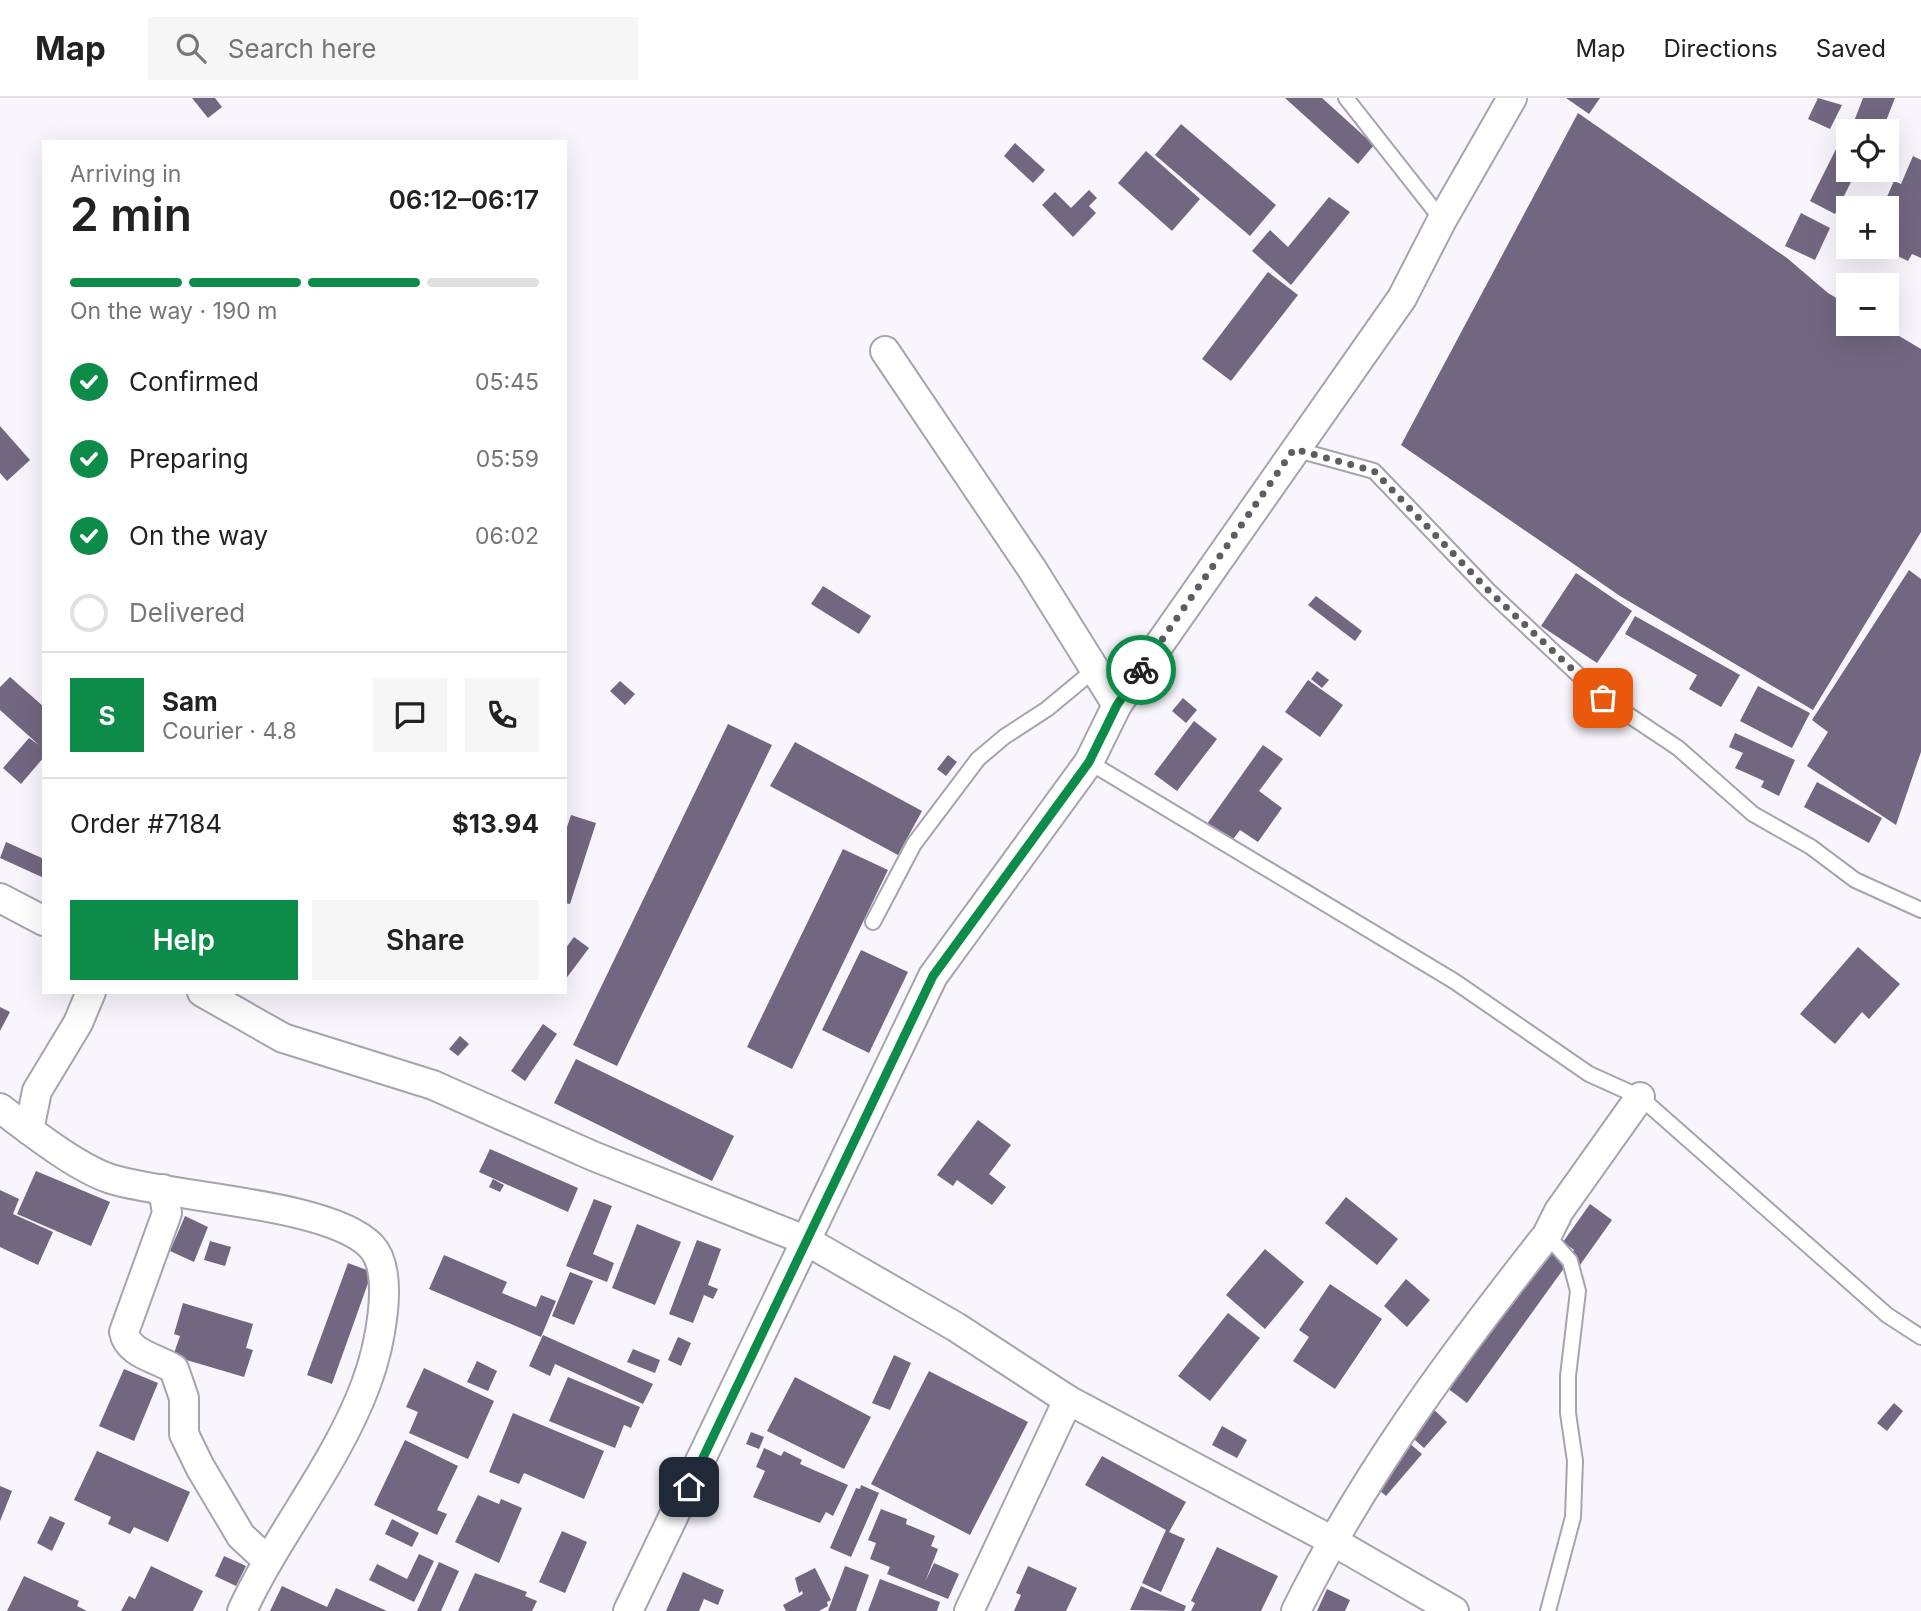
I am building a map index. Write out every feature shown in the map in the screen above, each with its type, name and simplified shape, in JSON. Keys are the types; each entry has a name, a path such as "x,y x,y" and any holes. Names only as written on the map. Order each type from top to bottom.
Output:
{"street":[{"path":"628,1611 762,1338 805,1240 933,976 1089,762 1117,705 1402,298 1442,220 1512,98"},
{"path":"885,351 1032,569 1117,705"},
{"path":"0,898 42,920"},
{"path":"29,1129 37,1091 78,1023 90,994"},
{"path":"206,994 283,1038 433,1086 593,1156 805,1240 956,1327 1068,1400 1331,1540 1454,1611"},
{"path":"1296,1611 1331,1540 1420,1402 1546,1235 1559,1211 1640,1097"},
{"path":"0,1108 110,1179 288,1211 335,1226 363,1240 381,1262 382,1310 374,1359 353,1417 268,1561 242,1611"},
{"path":"163,1189 167,1213 124,1332 125,1339 143,1354 174,1369 184,1398 184,1434 200,1467 241,1536 268,1561"},
{"path":"969,1611 1068,1400"}],"lane":[{"path":"1346,98 1442,220"},
{"path":"1294,449 1374,471 1489,591 1603,698 1678,748 1754,814 1811,846 1855,880 1921,911"},
{"path":"873,922 914,844 978,759 1004,737 1047,709 1094,670"},
{"path":"1089,762 1454,981 1589,1074 1640,1097 1887,1315 1921,1337"},
{"path":"1546,1235 1570,1261 1578,1291 1568,1376 1575,1461 1573,1517 1548,1611"}],"building":[{"path":"192,98 215,98 222,107 208,118"},
{"path":"1285,98 1322,98 1374,145 1358,164"},
{"path":"1566,98 1600,98 1589,114"},
{"path":"1818,98 1842,105 1830,129 1808,119"},
{"path":"1863,98 1895,98 1887,119 1855,119"},
{"path":"1578,113 1787,258 1836,298 1836,336 1899,336 1921,349 1921,532 1813,710 1620,596 1401,445"},
{"path":"1181,124 1276,205 1250,236 1155,155"},
{"path":"1015,143 1045,170 1033,183 1004,156"},
{"path":"1836,149 1836,182 1851,182 1844,196 1836,196 1835,214 1810,201"},
{"path":"1146,151 1200,199 1172,231 1118,183"},
{"path":"1913,156 1921,160 1921,258 1912,254 1908,261 1899,257 1899,196 1887,196 1894,182 1901,184"},
{"path":"1089,190 1097,198 1089,206 1096,213 1073,237 1042,205 1055,192 1071,208"},
{"path":"1329,197 1350,212 1291,285 1252,251 1270,230 1288,247"},
{"path":"1801,213 1830,228 1815,260 1785,246"},
{"path":"1268,272 1298,295 1231,381 1202,359"},
{"path":"0,426 30,460 7,481 0,473"},
{"path":"1909,570 1921,579 1921,752 1896,825 1807,766 1828,732 1812,720"},
{"path":"1576,573 1632,611 1597,663 1541,626"},
{"path":"823,586 871,616 859,634 811,604"},
{"path":"1316,596 1362,631 1355,641 1308,605"},
{"path":"1635,616 1740,675 1721,707 1689,689 1697,675 1625,634"},
{"path":"1317,671 1329,680 1322,688 1311,679"},
{"path":"10,677 42,705 42,759 21,784 3,768 29,738 39,745 0,710 0,687"},
{"path":"1308,680 1343,705 1320,737 1285,712"},
{"path":"620,681 635,694 625,705 610,691"},
{"path":"1758,686 1810,713 1792,748 1740,721"},
{"path":"1183,698 1197,710 1186,723 1172,711"},
{"path":"1194,721 1217,739 1177,791 1154,774"},
{"path":"728,724 772,745 617,1066 573,1045"},
{"path":"1735,733 1795,760 1779,796 1761,787 1764,781 1735,768 1743,753 1729,747"},
{"path":"795,742 922,811 898,855 770,786"},
{"path":"1263,745 1283,759 1259,791 1282,808 1258,842 1240,830 1231,842 1207,824"},
{"path":"948,755 957,762 946,776 937,769"},
{"path":"1817,782 1882,818 1869,843 1804,807"},
{"path":"571,815 596,823 570,904 567,903 567,827"},
{"path":"6,842 42,858 42,877 0,858"},
{"path":"843,849 888,870 792,1069 747,1047"},
{"path":"574,937 589,948 567,977 567,946"},
{"path":"1858,947 1900,984 1869,1019 1862,1012 1835,1044 1800,1014"},
{"path":"861,950 908,972 869,1053 822,1030"},
{"path":"0,1007 10,1012 0,1031"},
{"path":"543,1024 557,1034 525,1081 511,1071"},
{"path":"460,1036 469,1044 458,1056 449,1049"},
{"path":"576,1059 734,1136 712,1181 554,1103"},
{"path":"978,1120 1011,1145 989,1174 1006,1187 992,1205 957,1180 953,1186 937,1175"},
{"path":"490,1149 578,1188 568,1212 479,1172"},
{"path":"36,1171 110,1202 91,1246 17,1214"},
{"path":"493,1179 504,1185 500,1192 489,1187"},
{"path":"0,1190 19,1199 13,1214 53,1232 38,1265 0,1247"},
{"path":"1346,1197 1398,1239 1377,1265 1325,1223"},
{"path":"594,1199 612,1206 593,1254 614,1263 607,1282 566,1266"},
{"path":"1590,1204 1612,1220 1580,1265 1568,1257 1574,1250 1563,1242"},
{"path":"185,1216 208,1227 194,1262 170,1251"},
{"path":"637,1224 681,1242 655,1305 612,1288"},
{"path":"697,1240 721,1249 708,1285 718,1289 713,1299 704,1295 693,1323 669,1314"},
{"path":"210,1241 231,1247 225,1266 204,1260"},
{"path":"1547,1248 1567,1264 1467,1403 1442,1384"},
{"path":"1265,1249 1304,1282 1265,1329 1226,1295"},
{"path":"444,1255 507,1282 502,1293 536,1307 541,1295 556,1301 541,1337 429,1289"},
{"path":"348,1263 372,1272 332,1384 307,1375"},
{"path":"570,1272 593,1281 574,1325 552,1316"},
{"path":"1406,1279 1430,1300 1407,1327 1384,1306"},
{"path":"1330,1284 1382,1319 1335,1389 1293,1361 1309,1337 1299,1330"},
{"path":"183,1303 253,1324 246,1348 253,1350 244,1377 173,1356 180,1336 174,1334"},
{"path":"1228,1313 1260,1338 1210,1401 1178,1376"},
{"path":"543,1335 653,1384 643,1404 555,1364 550,1376 529,1366"},
{"path":"678,1337 691,1343 681,1366 668,1360"},
{"path":"633,1349 660,1360 655,1373 627,1362"},
{"path":"894,1355 911,1363 890,1410 872,1403"},
{"path":"477,1361 497,1371 488,1391 467,1382"},
{"path":"424,1368 494,1401 468,1459 409,1433 418,1412 406,1407"},
{"path":"124,1369 158,1383 134,1441 99,1426"},
{"path":"929,1371 1028,1422 970,1535 871,1484"},
{"path":"568,1377 640,1407 631,1428 624,1425 615,1448 549,1421"},
{"path":"795,1377 871,1417 844,1469 767,1431"},
{"path":"1894,1403 1903,1411 1887,1431 1877,1423"},
{"path":"1430,1406 1447,1422 1424,1448 1407,1433"},
{"path":"513,1413 604,1451 584,1499 524,1473 519,1484 489,1472"},
{"path":"1222,1426 1247,1440 1237,1458 1212,1445"},
{"path":"751,1432 764,1437 759,1449 746,1444"},
{"path":"405,1440 458,1466 437,1510 447,1514 437,1535 374,1505"},
{"path":"1408,1442 1422,1454 1386,1496 1371,1483"},
{"path":"764,1448 781,1456 784,1451 802,1460 800,1464 848,1485 833,1516 826,1512 820,1523 753,1497 765,1471 756,1467"},
{"path":"97,1451 190,1492 168,1542 134,1527 130,1534 108,1524 111,1517 74,1500"},
{"path":"1102,1456 1186,1502 1169,1532 1185,1539 1161,1592 1142,1583 1166,1530 1085,1485"},
{"path":"861,1485 879,1493 851,1557 830,1548 856,1488 860,1489"},
{"path":"0,1486 12,1491 0,1521"},
{"path":"478,1495 499,1504 501,1499 522,1508 499,1563 455,1542"},
{"path":"881,1509 907,1519 906,1524 935,1536 931,1546 938,1549 925,1582 934,1563 959,1574 948,1599 887,1574 890,1567 870,1559 876,1543 868,1540"},
{"path":"50,1516 65,1523 52,1551 37,1543"},
{"path":"392,1519 419,1533 412,1547 385,1534"},
{"path":"562,1531 587,1542 565,1593 539,1582"},
{"path":"1217,1547 1278,1576 1261,1611 1191,1611 1195,1603 1191,1601"},
{"path":"419,1554 434,1561 414,1602 369,1580 377,1564 407,1579"},
{"path":"224,1556 246,1566 236,1586 215,1576"},
{"path":"439,1562 459,1571 441,1611 417,1611"},
{"path":"151,1566 203,1591 193,1611 121,1611 129,1596 135,1599"},
{"path":"845,1566 869,1575 856,1611 828,1611"},
{"path":"1028,1566 1077,1588 1066,1611 1014,1611 1021,1595 1016,1593"},
{"path":"815,1568 831,1600 827,1602 828,1606 819,1611 786,1611 783,1605 803,1594 802,1591 799,1593 795,1578"},
{"path":"683,1572 724,1590 718,1605 704,1599 699,1611 666,1611"},
{"path":"475,1573 527,1592 525,1596 537,1601 532,1611 458,1611"},
{"path":"24,1576 79,1601 77,1606 87,1611 7,1611"},
{"path":"880,1579 940,1602 937,1611 868,1611"},
{"path":"282,1586 327,1607 336,1588 387,1611 270,1611"},
{"path":"1141,1586 1186,1606 1184,1611 1130,1610"},
{"path":"1327,1589 1350,1600 1345,1611 1317,1611"}],"way so far":[{"path":"1141,670 1294,449 1374,471 1489,591 1603,698"}],"route":[{"path":"689,1487 933,976 1089,762 1117,705 1141,670"}]}
